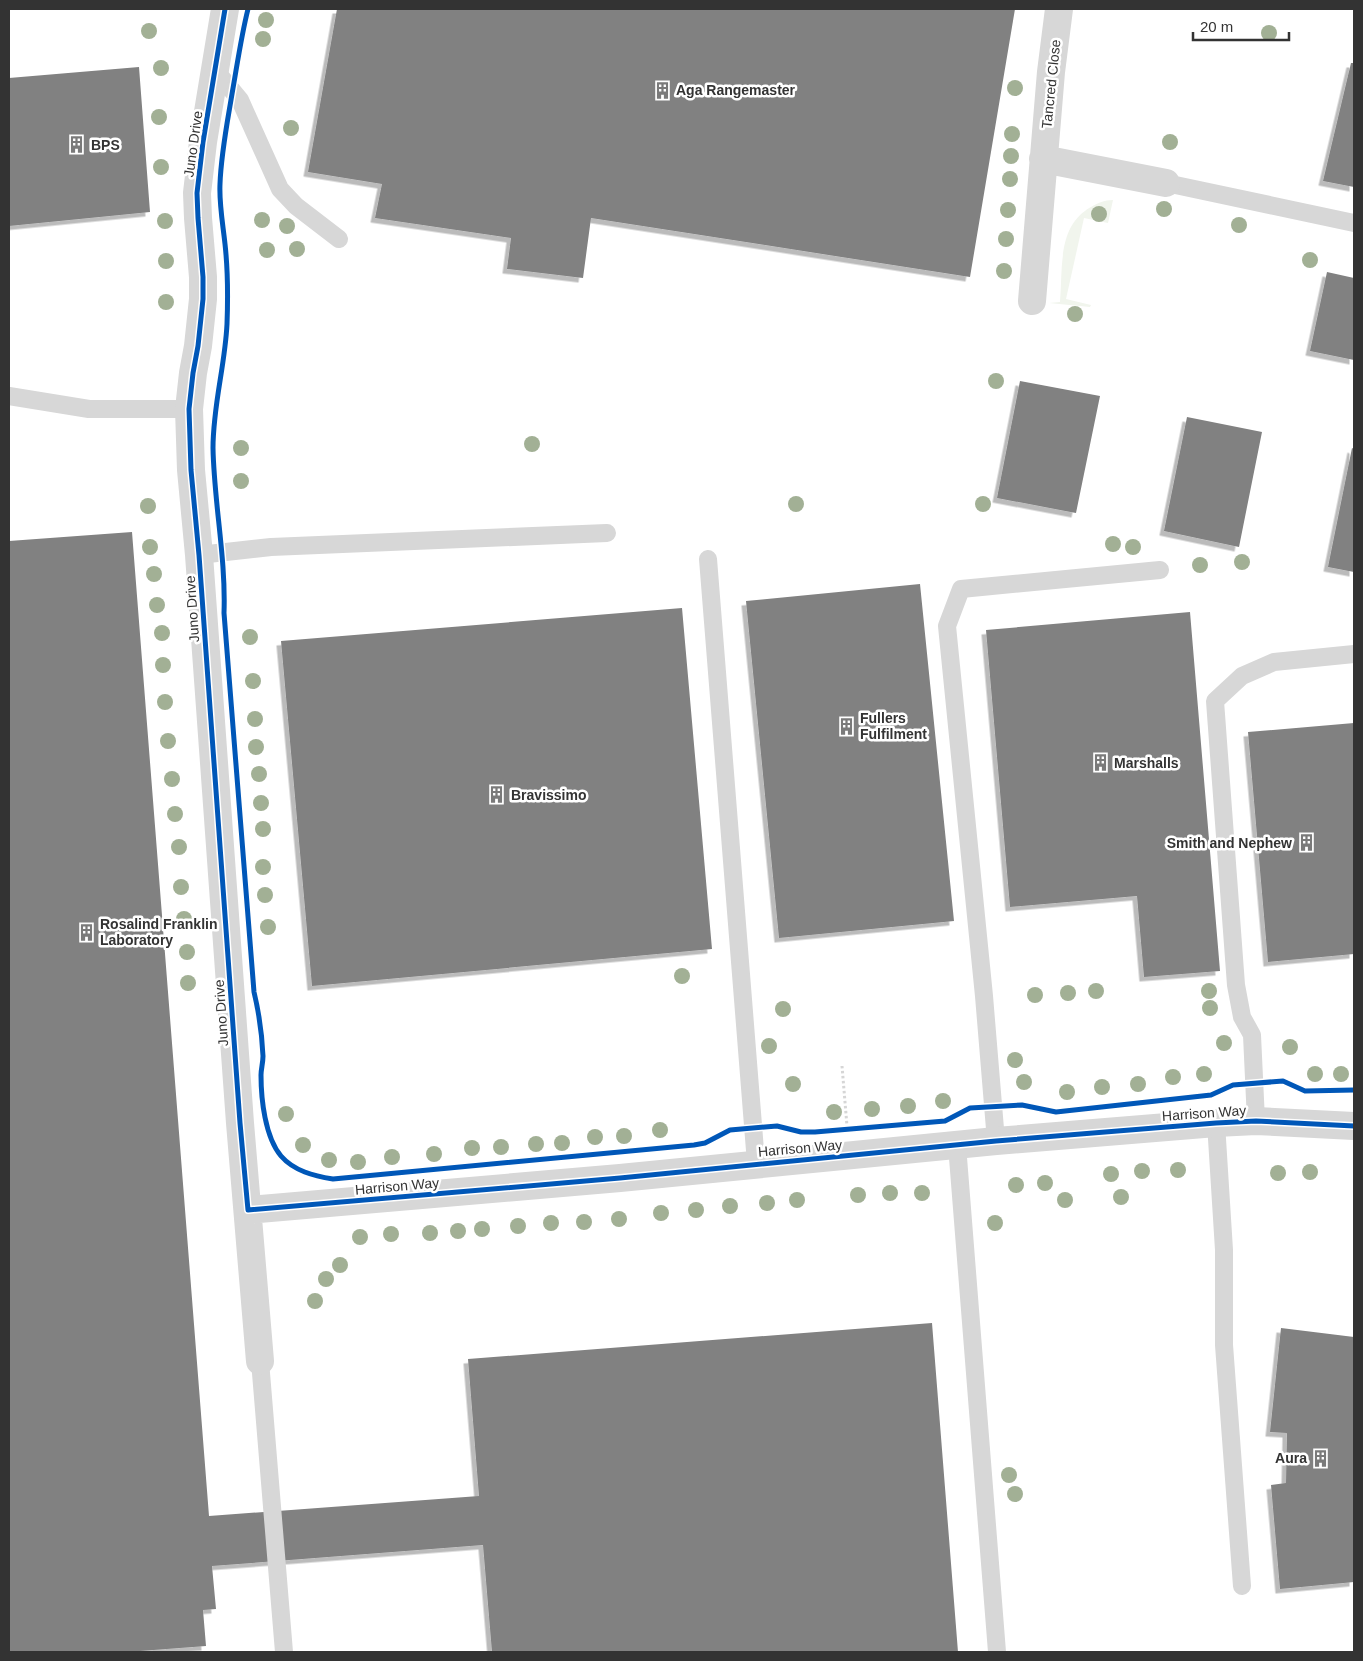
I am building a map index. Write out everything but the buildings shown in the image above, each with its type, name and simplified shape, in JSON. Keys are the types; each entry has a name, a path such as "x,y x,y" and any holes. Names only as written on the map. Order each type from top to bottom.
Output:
{"street":[{"name":"Juno Drive","path":"225,9 199,172 198,218 203,299 189,409 190,470 199,555 235,1054 260,1360"},
{"name":"Tancred Close","path":"1032,301 1043,158 1059,9"},
{"path":"1043,158 1166,183"},
{"name":"Harrison Way","path":"248,1210 639,1176 996,1140 1216,1123 1256,1121 1354,1126"}],"lane":[{"path":"216,71 240,100 280,189 296,206 339,239"},
{"path":"1166,183 1354,223"},
{"path":"9,396 89,409 189,409"},
{"path":"199,555 271,547 607,533"},
{"path":"708,559 756,1163"},
{"path":"996,1140 984,996 947,626 961,589 1160,570"},
{"path":"1256,1121 1252,1035 1242,1017 1236,985 1215,701 1242,676 1274,662 1354,654"},
{"path":"1216,1123 1224,1250 1224,1345 1242,1586"},
{"path":"956,1145 997,1652"},
{"path":"260,1360 284,1652"}],"path":[{"path":"842,1066 847,1130"},
{"path":"838,1130 856,1129"}],"shaded area":[{"path":"1113,200 1108,223 1084,218 1066,299 1091,305 1090,307 1049,303 1060,302 1064,248 1072,225 1080,215 1091,207 1101,202"}],"cycle path":[{"path":"225,9 203,142 197,193 203,299 189,409 191,470 248,1210 620,1178 996,1141 1216,1123 1256,1121 1354,1126"},
{"path":"248,9 226,128 221,173 220,199 226,254 227,314 226,340 215,416 213,448 254,992 263,1048 262,1095 271,1139 286,1161 305,1172 333,1179 694,1145 705,1143 730,1130 777,1126 801,1132 815,1132 945,1121 970,1108 1022,1105 1056,1112 1211,1095 1233,1085 1283,1081 1305,1091 1354,1090"}],"place":[{"name":"Aga Rangemaster","path":"662,90"},
{"name":"BPS","path":"77,145"},
{"name":"Fullers Fulfilment","path":"846,726"},
{"name":"Marshalls","path":"1100,763"},
{"name":"Bravissimo","path":"497,795"},
{"name":"Smith and Nephew","path":"1306,843"},
{"name":"Rosalind Franklin Laboratory","path":"86,932"},
{"name":"Aura","path":"1321,1458"}]}
